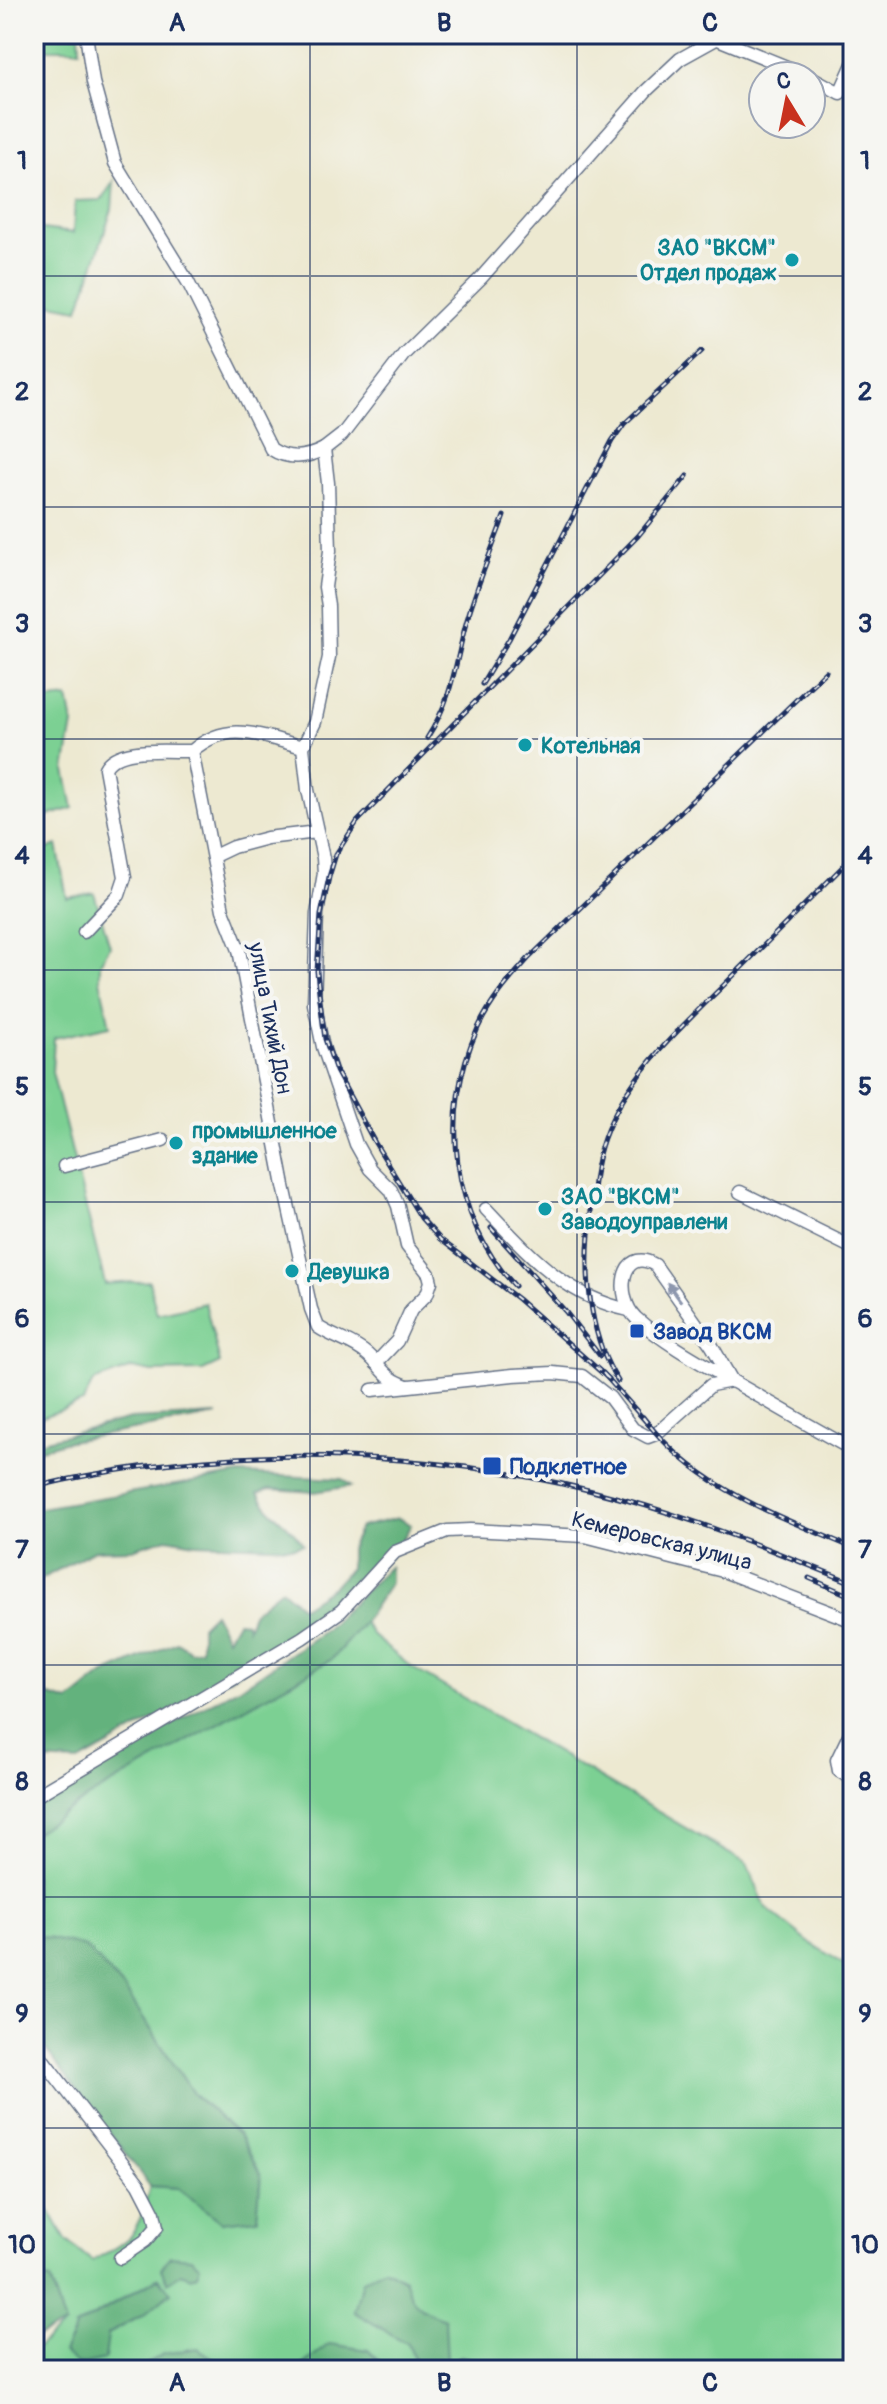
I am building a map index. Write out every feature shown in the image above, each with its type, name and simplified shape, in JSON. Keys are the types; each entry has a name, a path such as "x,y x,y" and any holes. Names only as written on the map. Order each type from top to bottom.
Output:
{"street":[{"path":"86,34 93,82 115,163 188,282 271,449 299,457 324,449 342,435 404,354 481,278 646,91 680,59 713,37 771,60"},
{"path":"827,86 840,93 853,64"},
{"path":"324,449 330,538 325,587 329,657 315,722 303,747 324,873 316,927 314,1004 323,1047 356,1144 370,1169 391,1190 407,1246 429,1274 431,1282 427,1294 411,1310 397,1341 376,1363"},
{"path":"84,932 119,895 125,877 105,768 109,760 135,752 192,751 207,739 226,733 245,732 303,747"},
{"name":"улица Тихий Дон","path":"192,751 223,910 239,950 311,1309 318,1327 353,1345 392,1380 407,1386"},
{"path":"214,856 233,847 267,838 317,832"},
{"path":"64,1166 163,1140"},
{"path":"740,1192 853,1248"},
{"path":"486,1209 546,1269 572,1288 592,1300 629,1310 691,1358 853,1449"},
{"path":"629,1310 623,1298 628,1266 636,1260 646,1260 655,1265 712,1346 732,1381"},
{"path":"372,1390 513,1375 553,1373 582,1376 610,1398 633,1429 648,1437 656,1434 711,1385 732,1381"},
{"name":"Кемеровская улица","path":"34,1797 302,1638 341,1611 395,1552 447,1531 585,1536 723,1571 853,1621"},
{"path":"853,1727 837,1760 839,1771 853,1779"},
{"path":"34,2048 139,2184 154,2213 157,2227 145,2241 120,2258"}],"green space":[{"path":"34,34 79,34 80,49 34,49"},
{"path":"114,181 112,209 79,309 34,301 34,228 73,233 75,201 101,200"},
{"path":"68,698 73,724 65,770 73,808 34,818 34,702"},
{"path":"57,845 67,898 94,893 110,946 100,963 100,980 110,1026 54,1038 52,1072 105,1284 149,1281 157,1314 205,1303 220,1363 203,1371 152,1372 132,1368 93,1382 83,1402 34,1420 34,854"},
{"path":"218,1415 64,1442 34,1451 34,1443 130,1419"},
{"path":"240,1474 342,1479 351,1486 315,1492 269,1489 258,1493 303,1544 294,1547 195,1543 167,1538 132,1549 94,1550 34,1583 34,1509"},
{"path":"398,1518 411,1525 395,1552 309,1633 79,1762 34,1760 34,1691 69,1702 104,1674 177,1642 190,1651 201,1649 201,1626 214,1613 227,1638 237,1621 246,1622 247,1628 254,1611 281,1589 302,1607 334,1586 350,1568 350,1549 360,1527"},
{"path":"390,1566 390,1583 364,1622 332,1659 87,1798 34,1833 34,1807 123,1751 251,1681 325,1630"},
{"path":"364,1622 374,1637 411,1667 747,1864 766,1908 807,1941 853,1970 853,2370 509,2370 461,2356 447,2363 422,2312 412,2300 404,2279 354,2312 409,2344 419,2370 388,2370 368,2350 296,2370 230,2370 228,2367 163,2354 138,2370 34,2370 34,2350 65,2325 50,2280 34,2278 34,2183 66,2240 92,2261 133,2233 150,2186 178,2188 222,2222 240,2136 194,2095 123,1987 85,1947 34,1935 34,1833 87,1798 332,1659","holes":["157,2278 145,2314 108,2334 75,2327"]},
{"path":"34,1935 85,1947 123,1987 194,2095 240,2136 261,2175 257,2218 222,2222 178,2188 150,2186 34,2034"},
{"path":"170,2256 191,2258 200,2266 197,2274 191,2277 181,2273 167,2282 161,2269"},
{"path":"384,2268 404,2279 418,2306 445,2319 447,2363 461,2356 509,2370 419,2370 408,2344 354,2312 362,2281"},
{"path":"35,2278 50,2280 65,2325 34,2338"},
{"path":"158,2278 171,2292 145,2314 108,2334 105,2359 78,2365 63,2353 76,2327"},
{"path":"329,2344 368,2350 388,2370 296,2370"},
{"path":"198,2348 230,2370 138,2370 163,2354"}],"railway":[{"path":"482,684 509,639 612,441 624,424 702,351"},
{"path":"609,1379 518,1299 440,1239 421,1218 336,1071 325,1039 317,971 321,915 336,854 357,822 638,536 687,476"},
{"path":"427,738 447,697 469,613 504,516"},
{"path":"515,1286 493,1259 477,1229 465,1197 458,1163 458,1094 466,1060 483,1018 528,959 826,671"},
{"path":"618,1381 596,1329 588,1271 595,1173 600,1149 614,1115 627,1092 659,1051 853,856"},
{"path":"491,1228 565,1311 600,1356"},
{"path":"603,1373 649,1425"},
{"path":"643,1417 664,1441 712,1481 766,1511 853,1548"},
{"path":"34,1487 105,1472 252,1457 327,1456 476,1468 548,1481 649,1507 737,1537 853,1583"},
{"path":"809,1578 853,1597"}],"place":[{"name":"ЗАО \"ВКСМ\" Отдел продаж","path":"792,260"},
{"name":"Котельная","path":"525,745"},
{"name":"промышленное здание","path":"176,1143"},
{"name":"ЗАО \"ВКСМ\" Заводоуправлени","path":"545,1209"},
{"name":"Девушка","path":"292,1271"},
{"name":"Завод ВКСМ","path":"637,1331"},
{"name":"Подклетное","path":"492,1466"}]}
